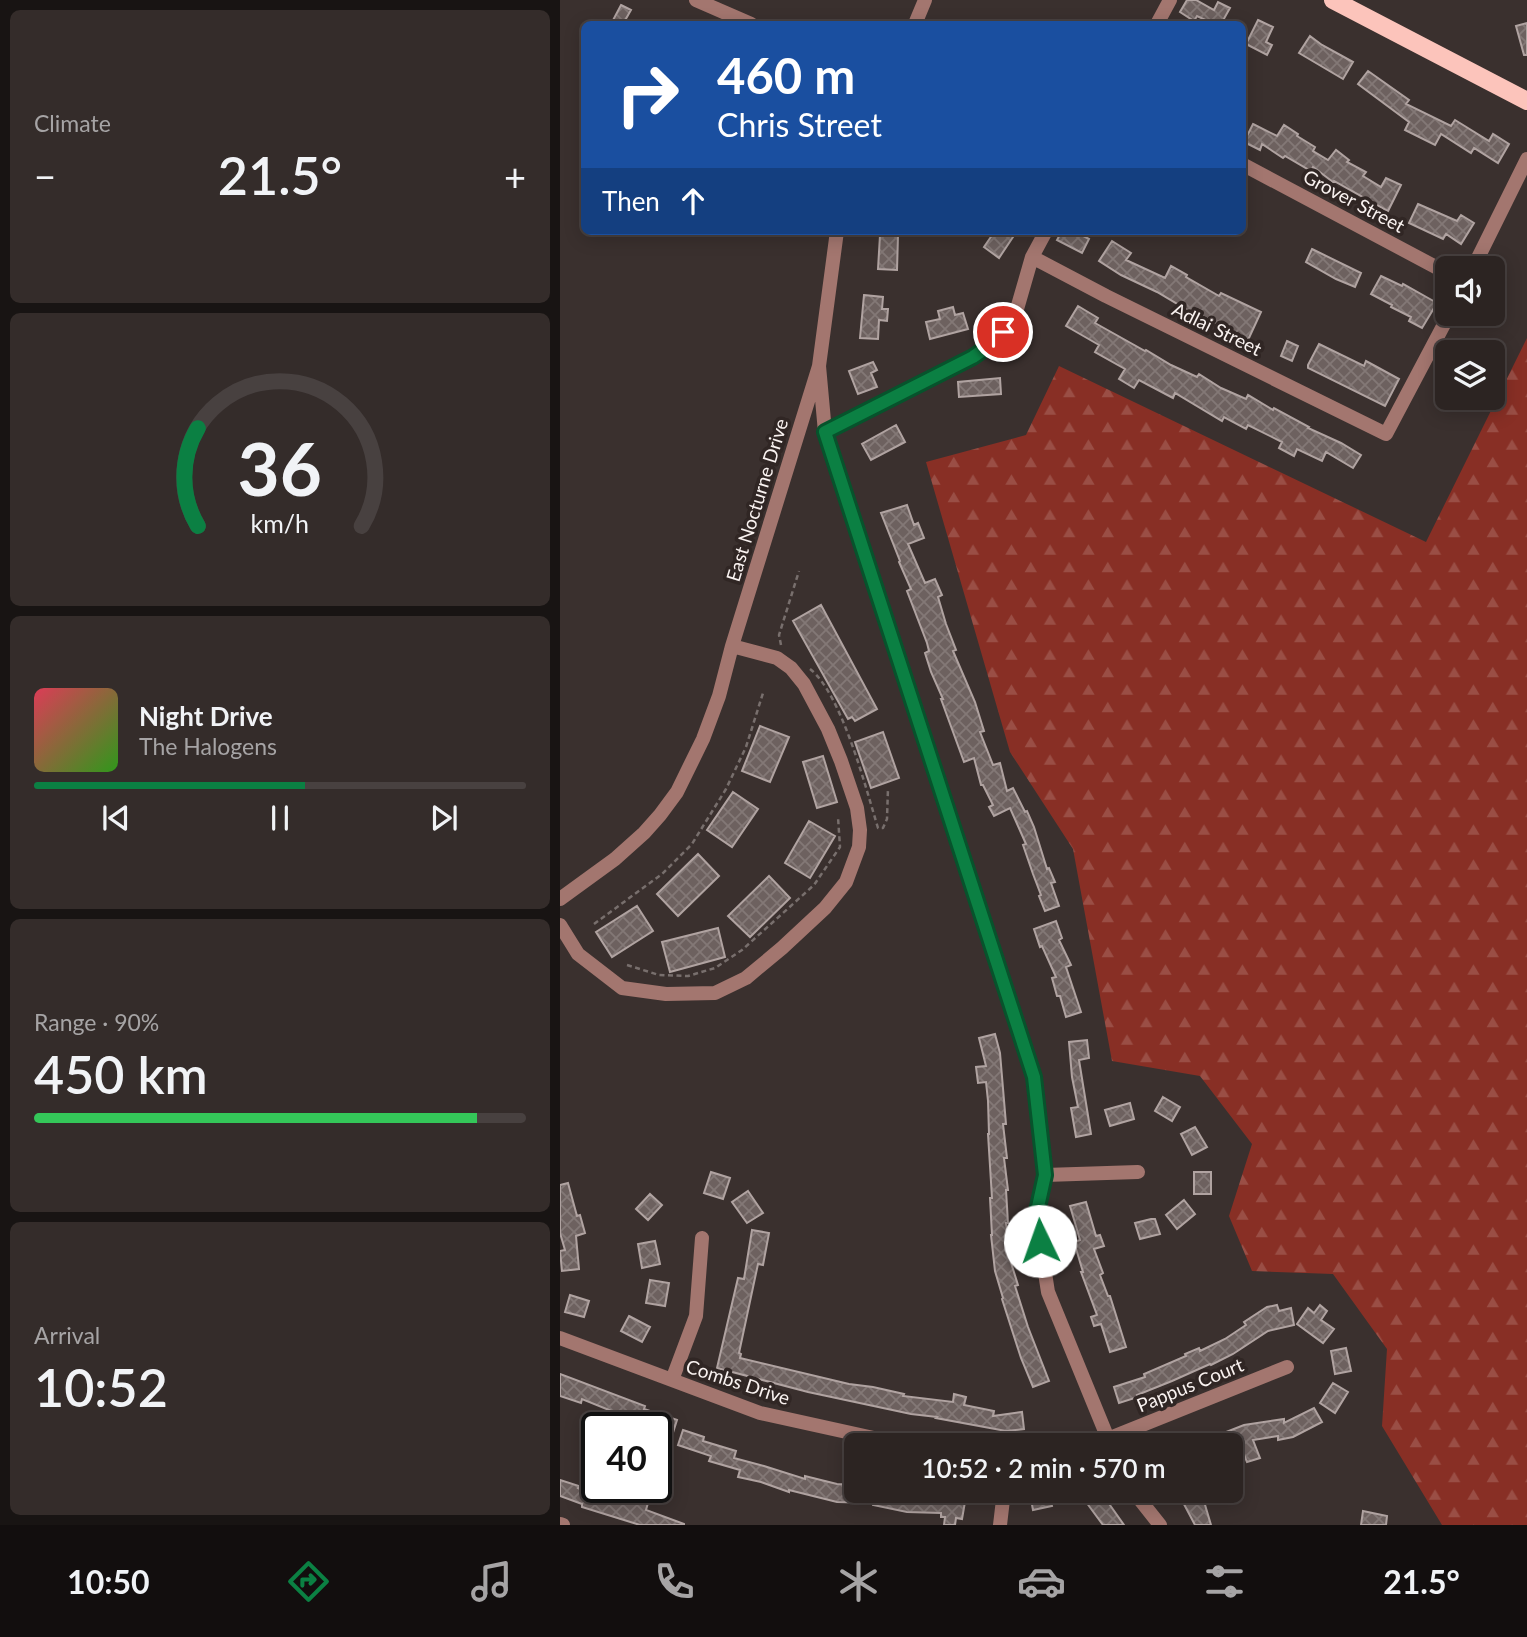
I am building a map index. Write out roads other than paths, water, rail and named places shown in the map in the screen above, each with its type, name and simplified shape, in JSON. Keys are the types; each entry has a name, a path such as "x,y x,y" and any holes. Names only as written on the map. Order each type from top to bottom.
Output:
{"main road":[{"path":"1333,0 1527,101"}],"street":[{"path":"696,0 744,21"},
{"path":"916,21 925,0"},
{"path":"1159,21 1170,0"},
{"path":"1479,256 1527,159"},
{"name":"Grover Street","path":"1246,166 1435,266"},
{"path":"836,235 820,366 825,432 1034,1077 1045,1175 1036,1216 1048,1292 1105,1433"},
{"path":"825,432 973,357 990,345 1003,332 1017,309 1032,257 1044,235"},
{"name":"Adlai Street","path":"1032,257 1386,434 1443,326"},
{"name":"East Nocturne Drive","path":"560,899 615,859 644,833 675,794 690,767 719,696 732,646 820,366"},
{"path":"560,925 578,954 622,988 666,994 715,993 746,978 782,948 825,908 846,882 859,847 860,830 857,808 842,761 828,729 804,684 791,668 777,658 732,646"},
{"path":"1045,1175 1139,1172"},
{"path":"672,1380 696,1315 702,1238"},
{"name":"Combs Drive","path":"560,1338 760,1413 850,1433"},
{"name":"Pappus Court","path":"1130,1433 1287,1367"},
{"path":"1000,1525 1003,1503"},
{"path":"1143,1503 1160,1525"}]}
